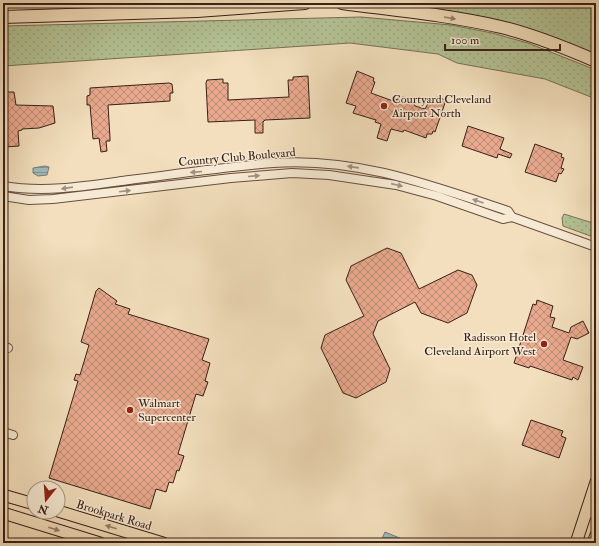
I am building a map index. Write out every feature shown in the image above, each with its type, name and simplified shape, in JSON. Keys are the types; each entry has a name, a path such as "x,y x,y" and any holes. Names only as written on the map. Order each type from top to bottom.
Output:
{"highway":[{"path":"3,17 197,11 305,3"},
{"path":"342,3 428,14 502,27 569,49 596,61"}],"main road":[{"path":"576,543 591,513 596,482"},
{"path":"3,495 26,502"},
{"path":"3,513 100,543"},
{"name":"Brookpark Road","path":"66,513 163,543"},
{"path":"593,543 596,534"}],"street":[{"name":"Country Club Boulevard","path":"3,186 25,189 56,190 178,173 275,163 336,165 361,168 425,182 508,211 512,217 596,247"},
{"name":"Country Club Boulevard","path":"3,196 30,200 53,199 231,178 292,173 329,175 396,185 436,196 503,220 512,217"},
{"path":"3,432 13,435"}],"green space":[{"path":"447,3 596,3 596,56 413,8 419,5"},
{"path":"361,17 451,25 492,33 528,43 596,70 596,99 545,79 457,63 438,54 350,43 3,66 3,26"},
{"path":"564,214 596,224 596,238 563,226 562,218"}],"water":[{"path":"45,166 49,167 47,175 38,176 33,173 33,168"},
{"path":"385,532 402,539 401,543 380,543"}],"building":[{"name":"Courtyard Cleveland Airport North","path":"357,71 374,78 373,81 375,82 371,93 393,101 403,97 411,99 415,106 425,109 431,98 437,100 437,97 446,100 435,132 433,131 432,134 427,134 426,138 404,130 403,132 391,129 387,141 377,138 381,124 375,122 376,120 353,113 356,106 346,103"},
{"path":"308,76 310,118 265,120 263,122 263,133 255,133 255,120 208,122 207,80 223,79 223,83 228,83 228,100 289,97 288,80 293,80 293,77"},
{"path":"172,84 173,93 170,93 170,101 108,105 110,141 106,141 107,151 101,152 99,138 93,139 90,105 87,105 87,96 90,95 90,88"},
{"path":"3,92 14,92 16,105 53,106 55,123 39,128 22,129 18,131 19,146 5,147 3,131"},
{"path":"468,126 504,138 500,149 512,154 510,158 498,154 497,158 462,146"},
{"path":"535,144 562,154 561,157 564,158 561,168 564,169 561,174 559,173 556,182 525,172"},
{"path":"387,248 401,253 419,289 458,270 472,275 477,285 467,313 448,323 421,313 415,302 378,321 373,334 390,369 386,382 356,398 343,393 321,348 325,335 364,316 346,280 351,266"},
{"name":"Walmart Supercenter","path":"99,288 117,301 115,304 130,309 128,314 209,339 202,360 210,363 205,381 208,382 203,396 196,394 178,454 184,456 179,471 177,470 173,483 169,482 166,492 156,489 150,509 66,483 66,480 56,480 49,478 78,381 74,380 76,374 80,375 89,345 81,342 96,291"},
{"name":"Radisson Hotel Cleveland Airport West","path":"537,300 553,306 550,317 555,318 552,327 569,333 571,327 583,321 589,333 577,339 571,337 563,360 583,367 578,380 573,377 572,380 530,366 529,368 514,363 533,304 536,305"},
{"path":"531,420 563,431 561,436 566,438 559,458 522,445"}],"place":[{"name":"Courtyard Cleveland Airport North","path":"384,106"},
{"name":"Radisson Hotel Cleveland Airport West","path":"544,344"},
{"name":"Walmart Supercenter","path":"130,410"}]}
